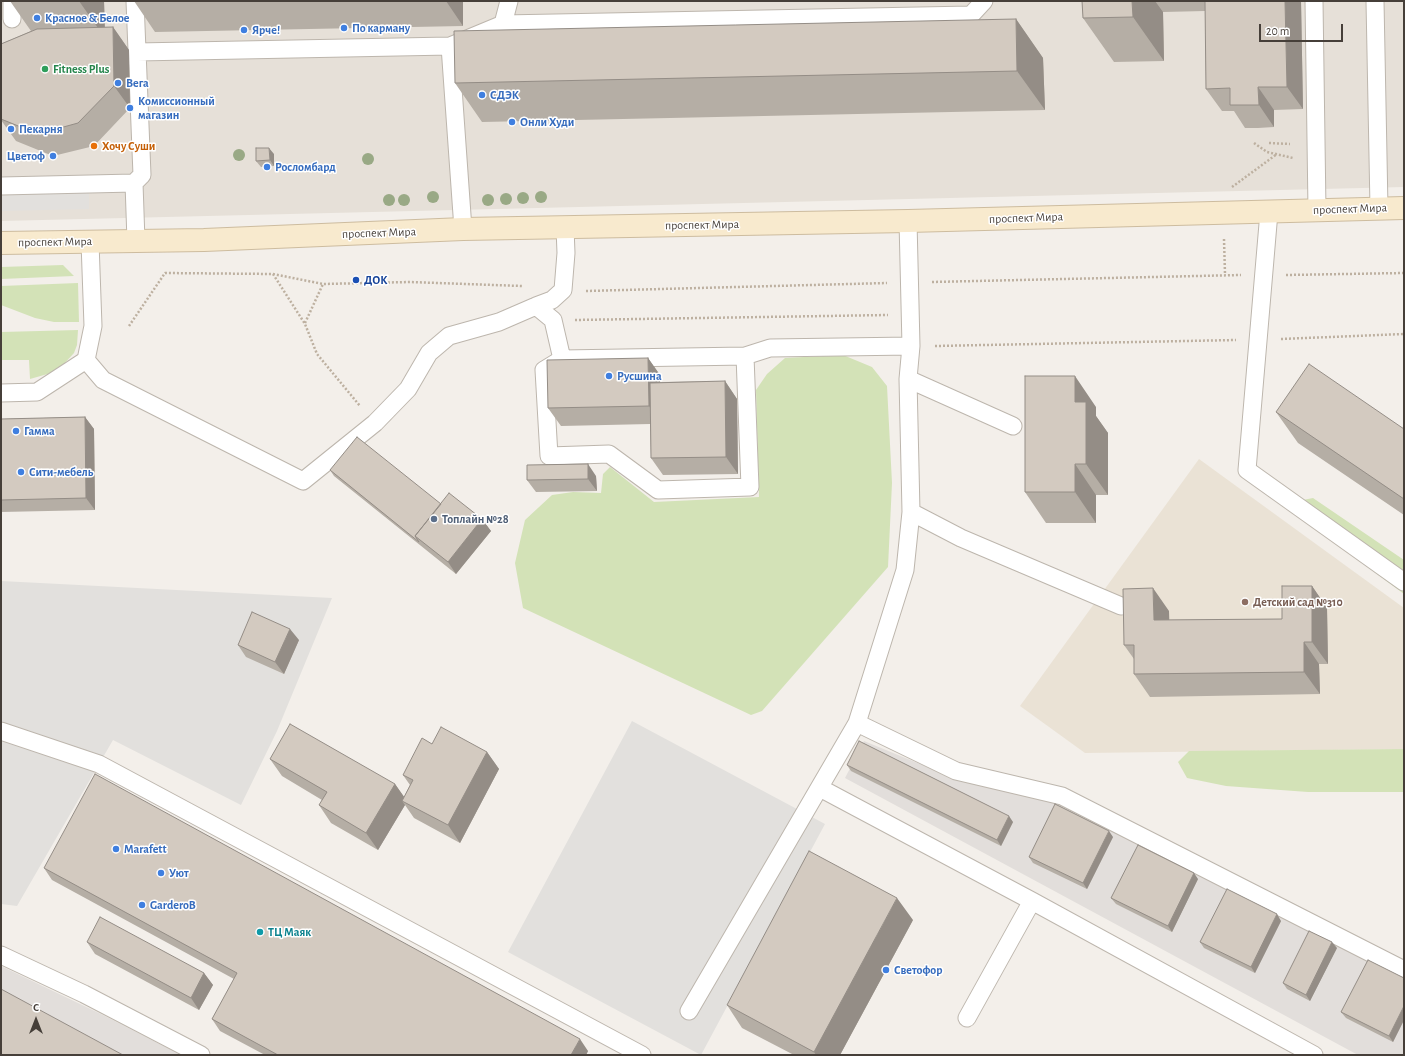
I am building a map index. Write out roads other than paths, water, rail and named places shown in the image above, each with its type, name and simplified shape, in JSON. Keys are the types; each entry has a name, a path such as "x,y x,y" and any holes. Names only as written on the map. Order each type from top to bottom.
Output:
{"main road":[{"name":"проспект Мира","path":"1,243 136,241 463,229 908,221 1404,208"}],"lane":[{"path":"12,1 12,19"},
{"path":"1,186 134,183 142,175 134,1"},
{"path":"503,24 509,1"},
{"path":"137,52 450,46 503,24 971,15 984,1"},
{"path":"1314,1 1317,210"},
{"path":"1375,1 1379,208"},
{"path":"450,46 463,229"},
{"path":"134,183 136,241"},
{"path":"1269,212 1247,470 1404,582"},
{"path":"689,1011 857,723 905,570 911,512 908,379 911,346 908,221"},
{"path":"86,360 103,380 303,481 375,423 408,389 429,354 449,336 499,322 552,300 563,290 566,253 565,228"},
{"path":"1,393 37,392 86,360 93,326 90,242"},
{"path":"536,306 553,320 562,359"},
{"path":"745,356 750,488 658,490 609,454 549,456 544,370 562,359 745,356 770,348 911,346"},
{"path":"908,379 1013,426"},
{"path":"911,512 961,538 1121,606"},
{"path":"857,723 956,771 1062,796 1404,970"},
{"path":"1,731 99,764 642,1055"},
{"path":"820,788 1032,901 1314,1055"},
{"path":"967,1018 1032,901"},
{"path":"1,955 84,994 201,1055"}],"place":[{"name":"Красное & Белое","path":"37,18"},
{"name":"По карману","path":"344,28"},
{"name":"Ярче!","path":"244,30"},
{"name":"Fitness Plus","path":"45,69"},
{"name":"Вега","path":"118,83"},
{"name":"СДЭК","path":"482,95"},
{"name":"Комиссионный магазин","path":"130,108"},
{"name":"Онли Худи","path":"512,122"},
{"name":"Пекарня","path":"11,129"},
{"name":"Хочу Суши","path":"94,146"},
{"name":"Цветоф","path":"53,156"},
{"name":"Росломбард","path":"267,167"},
{"name":"ДОК","path":"356,280"},
{"name":"Русшина","path":"609,376"},
{"name":"Гамма","path":"16,431"},
{"name":"Сити-мебель","path":"21,472"},
{"name":"Топлайн №28","path":"434,519"},
{"name":"Детский сад №310","path":"1245,602"},
{"name":"Marafett","path":"116,849"},
{"name":"Уют","path":"161,873"},
{"name":"GarderoB","path":"142,905"},
{"name":"ТЦ Маяк","path":"260,932"},
{"name":"Светофор","path":"886,970"}]}
